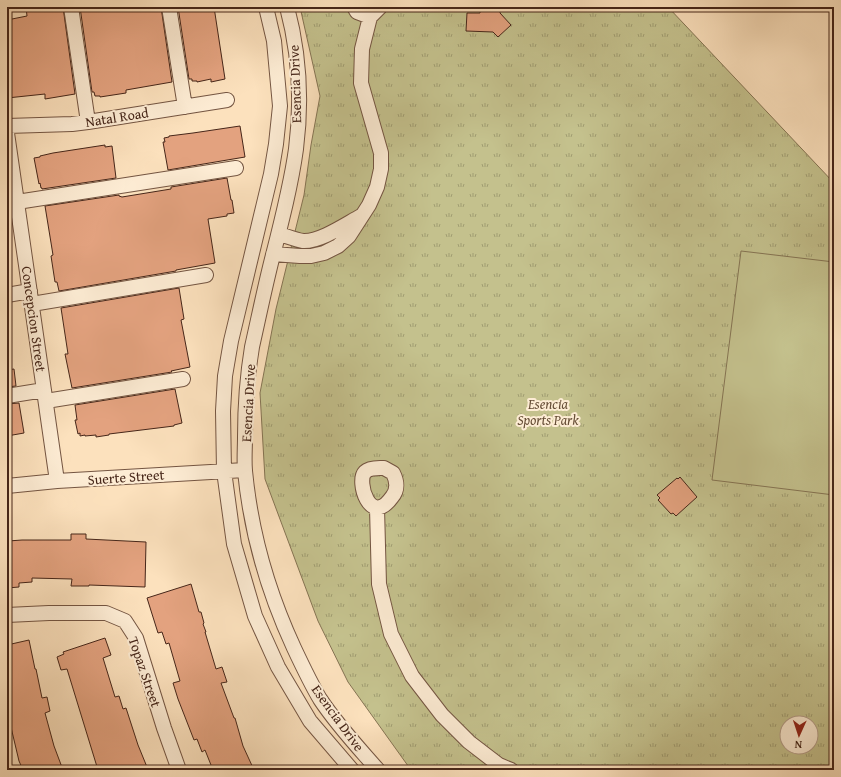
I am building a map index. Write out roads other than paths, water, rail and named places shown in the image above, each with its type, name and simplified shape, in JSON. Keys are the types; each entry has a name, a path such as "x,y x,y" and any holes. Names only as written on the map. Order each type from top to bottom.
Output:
{"street":[{"path":"71,7 88,122"},
{"path":"169,7 185,107"},
{"name":"Esencia Drive","path":"266,7 274,41 280,106 271,174 231,342 225,376 223,411 224,470 234,544 255,616 278,667 310,721 352,770"},
{"name":"Esencia Drive","path":"287,7 293,31 298,81 299,107 296,148 290,185 252,347 248,372 245,470 254,533 266,577 282,623 320,699 349,738 378,770"},
{"path":"273,254 311,256 324,253 338,246 349,236 370,205 377,187 381,169 381,153 361,83 362,49 375,12 357,12 354,7"},
{"name":"Natal Road","path":"7,126 72,124 226,100"},
{"name":"Concepcion Street","path":"7,133 13,197 31,298 57,481"},
{"path":"13,197 236,168"},
{"path":"279,234 303,241 317,239 363,215"},
{"path":"7,295 31,298 206,275"},
{"path":"7,396 45,395 183,379"},
{"name":"Suerte Street","path":"7,486 57,481 224,470 245,470"},
{"path":"377,508 379,584 391,634 412,676 442,715 469,742 499,765 511,770"},
{"name":"Topaz Street","path":"7,615 106,613 125,621 136,638 164,728 179,770"}],"park label":[{"name":"Esencia Sports Park","path":"548,412"}]}
